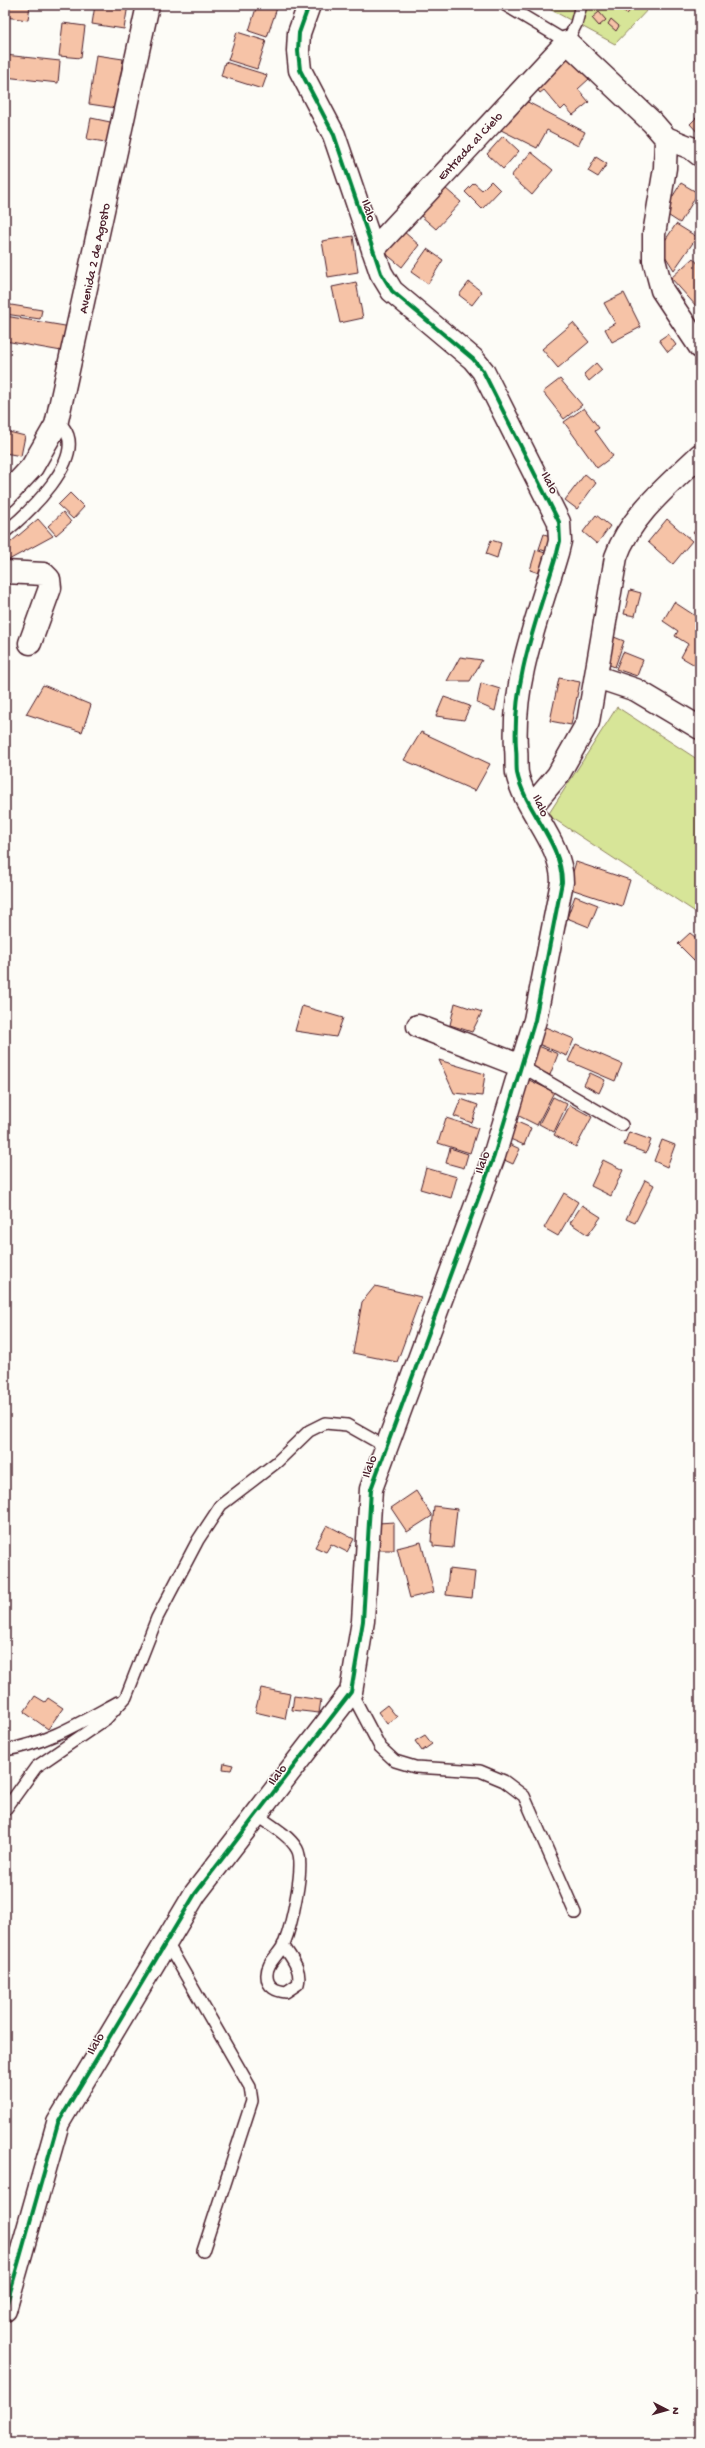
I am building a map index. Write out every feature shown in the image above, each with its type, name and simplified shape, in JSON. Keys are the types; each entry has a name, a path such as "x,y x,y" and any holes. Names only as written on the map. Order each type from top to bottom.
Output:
{"street":[{"name":"Avenida 2 de Agosto","path":"5,496 32,467 56,425 148,5"},
{"name":"Ilalo","path":"5,2310 58,2124 165,1940 195,1894 351,1692 364,1621 371,1489 494,1156 535,1020 562,882 560,861 531,807 518,773 515,723 526,649 558,547 559,522 483,371 473,359 392,291 381,273 334,135 300,70 298,51 299,33 309,5"},
{"name":"Entrada al Cielo","path":"372,250 567,42"},
{"path":"567,42 654,123 666,138 691,148 700,155"},
{"path":"666,138 665,168 654,234 654,260 662,290 700,347"},
{"path":"531,807 558,775 588,722 597,677 616,557 621,543 656,499 700,455"},
{"path":"5,572 44,574 49,579 50,588 30,643"},
{"path":"597,677 636,690 700,728"},
{"path":"418,1026 521,1066"}],"lane":[{"path":"505,5 567,42 576,24 581,5"},
{"path":"5,532 29,512 55,481 66,456 69,439 64,428 56,425"},
{"path":"521,1066 622,1125"},
{"path":"5,1810 36,1767 106,1719 126,1698 157,1618 198,1540 221,1505 277,1462 309,1431 325,1423 347,1425 386,1447"},
{"path":"351,1692 380,1747 395,1761 415,1767 480,1771 504,1781 524,1796 575,1913"},
{"path":"5,1750 39,1740 70,1728 126,1698"},
{"path":"257,1815 296,1848 301,1861 300,1880 283,1945"},
{"path":"165,1940 250,2087 252,2101 203,2251"}],"green space":[{"path":"542,5 652,5 615,44"},
{"path":"617,707 700,761 700,915 548,815"}],"building":[{"path":"5,5 30,5 28,20 5,17"},
{"path":"95,5 128,5 124,29 92,24"},
{"path":"257,5 278,5 267,37 249,31"},
{"path":"624,5 635,5 627,14 621,9"},
{"path":"599,12 606,20 599,26 592,18"},
{"path":"611,19 619,26 616,31 608,24"},
{"path":"63,23 85,26 81,58 59,56"},
{"path":"237,32 266,41 257,69 228,60"},
{"path":"5,55 60,61 58,83 5,77"},
{"path":"96,55 123,59 116,108 89,104"},
{"path":"569,55 589,79 578,89 589,102 573,115 565,106 561,110 544,90 540,93 534,85"},
{"path":"225,62 267,75 262,89 221,76"},
{"path":"518,97 585,132 578,146 547,130 537,148 501,130"},
{"path":"700,114 700,135 690,124"},
{"path":"91,118 115,123 111,143 87,139"},
{"path":"503,136 519,151 503,169 487,154"},
{"path":"531,152 553,170 532,195 511,176"},
{"path":"596,157 607,164 598,177 588,171"},
{"path":"491,181 500,190 482,209 465,192 474,183 482,190"},
{"path":"681,183 698,193 680,223 663,212"},
{"path":"445,188 461,202 436,229 420,215"},
{"path":"676,224 697,237 674,270 660,248"},
{"path":"403,231 419,245 402,267 385,253"},
{"path":"353,236 358,272 328,277 322,241"},
{"path":"427,249 443,260 428,284 411,272"},
{"path":"693,258 700,266 700,304 697,307 671,278"},
{"path":"356,282 363,318 340,323 332,287"},
{"path":"469,282 482,292 472,305 459,295"},
{"path":"624,293 641,327 612,342 605,329 615,323 604,303"},
{"path":"5,304 42,310 40,319 5,314"},
{"path":"5,316 71,327 67,352 5,341"},
{"path":"573,323 589,342 558,368 542,349"},
{"path":"668,334 676,345 668,352 659,340"},
{"path":"596,363 602,370 589,381 584,374"},
{"path":"560,379 582,405 564,419 543,392"},
{"path":"584,408 599,428 595,431 613,456 597,468 564,422"},
{"path":"5,431 25,436 21,456 5,453"},
{"path":"585,474 596,483 577,509 565,500"},
{"path":"70,493 84,507 73,519 58,505"},
{"path":"63,512 71,522 56,535 48,526"},
{"path":"596,515 610,526 597,544 583,532"},
{"path":"38,519 53,536 5,562 5,547"},
{"path":"667,519 692,541 673,564 648,542"},
{"path":"700,524 700,538 693,533"},
{"path":"544,534 553,537 548,552 539,549"},
{"path":"491,540 501,543 497,558 486,554"},
{"path":"536,550 545,553 539,573 530,570"},
{"path":"630,590 641,593 635,616 624,614"},
{"path":"674,602 700,619 700,668 681,657 688,644 675,636 678,631 663,621"},
{"path":"614,637 624,641 615,667 604,663"},
{"path":"623,652 643,660 637,676 616,669"},
{"path":"460,657 482,660 470,681 447,681"},
{"path":"559,678 580,682 571,725 550,721"},
{"path":"481,683 500,689 495,711 477,703"},
{"path":"43,685 91,705 82,732 26,714"},
{"path":"444,697 470,706 464,720 436,716"},
{"path":"421,732 490,764 475,791 404,760"},
{"path":"576,862 630,880 622,906 568,888"},
{"path":"575,896 598,905 589,927 567,918"},
{"path":"690,933 700,941 700,966 678,944"},
{"path":"455,1003 482,1012 472,1032 450,1025"},
{"path":"302,1006 343,1018 336,1037 295,1031"},
{"path":"538,1024 574,1039 567,1056 531,1041"},
{"path":"531,1043 558,1054 550,1075 522,1064"},
{"path":"576,1044 622,1064 615,1081 568,1061"},
{"path":"439,1060 485,1074 482,1096 454,1093"},
{"path":"590,1073 605,1080 599,1093 584,1085"},
{"path":"525,1078 554,1092 537,1125 509,1111"},
{"path":"553,1097 567,1104 554,1132 539,1124"},
{"path":"461,1099 478,1105 472,1123 454,1116"},
{"path":"570,1105 592,1117 576,1147 554,1135"},
{"path":"446,1118 478,1128 470,1153 438,1143"},
{"path":"515,1121 531,1128 524,1145 508,1138"},
{"path":"629,1132 651,1140 646,1153 624,1145"},
{"path":"662,1140 675,1145 667,1167 654,1161"},
{"path":"507,1143 520,1149 513,1164 500,1158"},
{"path":"450,1148 468,1154 464,1168 446,1163"},
{"path":"603,1160 623,1170 611,1196 591,1186"},
{"path":"426,1168 457,1177 451,1198 420,1189"},
{"path":"645,1180 654,1185 635,1223 626,1219"},
{"path":"564,1193 578,1202 558,1236 544,1228"},
{"path":"582,1205 601,1217 588,1235 570,1223"},
{"path":"375,1286 421,1297 397,1362 353,1353 362,1302"},
{"path":"416,1491 432,1516 407,1532 391,1508"},
{"path":"434,1506 457,1509 453,1548 433,1546 433,1542 431,1542"},
{"path":"394,1522 394,1550 377,1550 378,1523"},
{"path":"327,1525 354,1539 347,1552 331,1544 326,1552 315,1547"},
{"path":"421,1542 434,1592 410,1598 397,1548"},
{"path":"449,1569 475,1572 472,1598 446,1595"},
{"path":"261,1688 290,1694 285,1719 255,1712"},
{"path":"35,1696 45,1702 48,1698 63,1708 48,1729 24,1712"},
{"path":"294,1696 321,1700 319,1713 292,1710"},
{"path":"387,1705 397,1717 387,1724 378,1712"},
{"path":"425,1735 432,1744 422,1751 415,1741"},
{"path":"224,1763 233,1765 231,1770 223,1769"}],"cycle path":[{"path":"5,2310 58,2123 195,1894 351,1692 363,1621 371,1489 494,1156 535,1020 562,882 556,853 521,787 517,773 516,748 516,722 522,673 560,541 559,522 483,371 473,359 392,291 381,273 334,135 300,70 298,51 299,33 309,5"}]}
